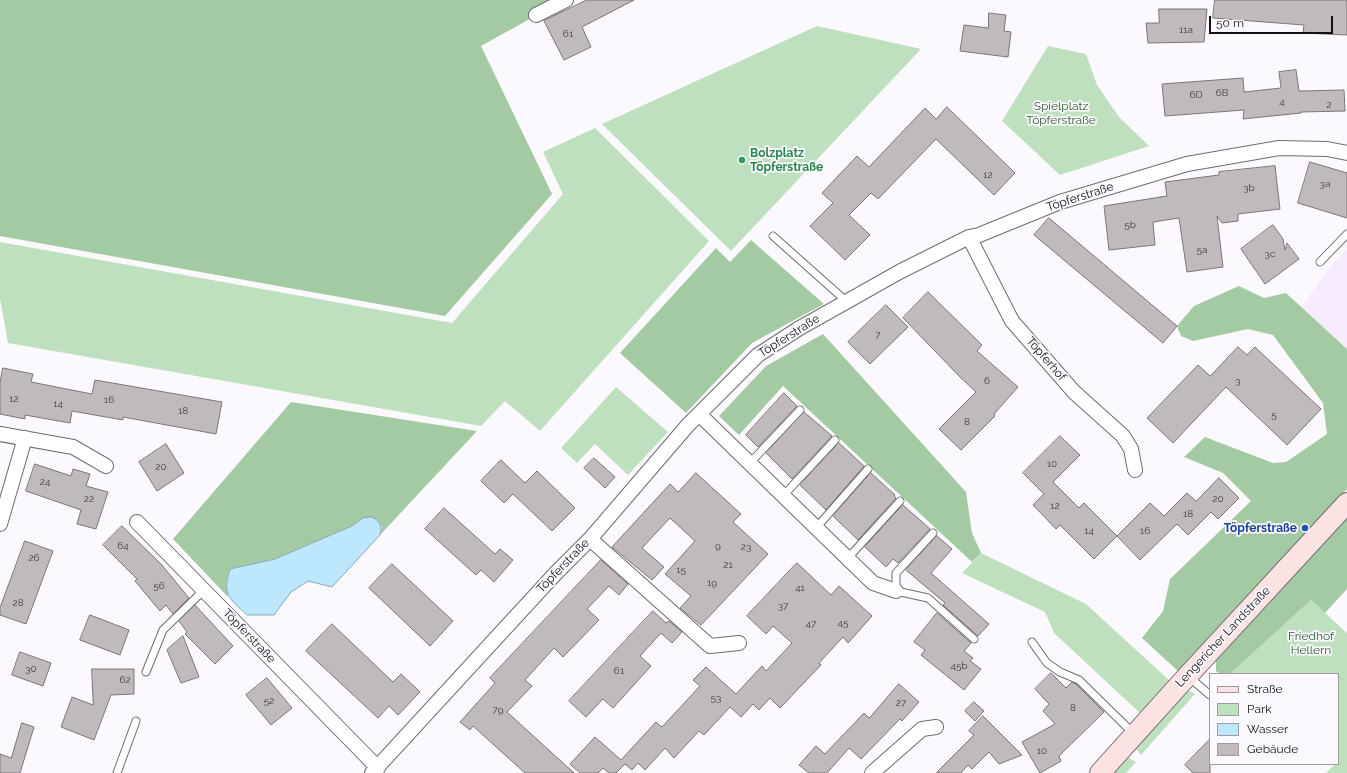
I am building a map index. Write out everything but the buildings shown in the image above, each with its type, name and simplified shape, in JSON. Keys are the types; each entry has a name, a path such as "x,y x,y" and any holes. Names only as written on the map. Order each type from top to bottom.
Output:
{"main road":[{"name":"Lengericher Landstraße","path":"1100,773 1187,676 1347,503"}],"street":[{"path":"536,15 566,0"},
{"name":"Töpferstraße","path":"137,522 204,590 375,770 469,666 590,539 699,414 758,355 798,329 901,270 969,237 979,235 1060,202 1187,164 1279,148 1327,149 1347,152"},
{"name":"Töpferhof","path":"969,237 1012,321 1074,392 1123,436 1131,449 1135,470"},
{"path":"699,414 873,583 896,592"},
{"path":"0,434 73,447 106,466"},
{"path":"0,524 25,438"},
{"path":"590,539 710,646 739,643"},
{"path":"872,773 922,729 936,727"}],"lane":[{"path":"1320,262 1347,234"},
{"path":"774,236 846,302"},
{"path":"749,464 800,410"},
{"path":"783,496 835,440"},
{"path":"816,528 868,469"},
{"path":"848,558 900,500"},
{"path":"933,533 896,573 896,592 928,598 974,639"},
{"path":"146,672 163,630 204,590"},
{"path":"1032,642 1047,662 1060,672 1079,680 1135,734"},
{"path":"1187,676 1209,694"},
{"path":"116,773 136,721"}],"shaded area":[{"path":"1347,249 1347,349 1301,307 1332,265"}],"green space":[{"path":"0,0 564,0 481,46 552,194 445,316 0,236"},
{"path":"817,26 921,49 731,251 602,124"},
{"name":"Spielplatz Töpferstraße","path":"1048,46 1086,54 1097,85 1119,117 1149,146 1060,175 1002,121"},
{"path":"595,128 709,241 540,431 505,401 481,426 8,343 0,299 0,242 452,323 563,194 543,152"},
{"path":"751,240 824,304 752,343 686,413 620,353 716,248 730,262"},
{"path":"1239,286 1264,298 1286,293 1347,349 1347,489 1179,672 1142,638 1163,611 1170,579 1251,501 1223,473 1184,457 1205,437 1273,463 1286,462 1327,434 1323,403 1273,335 1248,329 1193,341 1181,336 1177,326 1194,306"},
{"path":"823,334 966,492 972,533 981,553 972,562 783,386 739,435 719,416 766,366"},
{"path":"616,387 668,432 628,475 595,444 577,463 561,448"},
{"path":"291,402 477,431 380,535 382,526 363,518 352,526 275,559 230,569 226,582 228,597 173,539"},
{"path":"1347,515 1347,589 1325,613 1311,600 1231,673 1219,673 1216,671 1216,659"},
{"path":"981,553 1086,604 1170,681 1141,714 1054,633 1045,612 962,573"},
{"name":"Friedhof Hellern","path":"1311,600 1347,633 1347,773 1326,773 1334,765 1339,765 1339,673 1231,673"},
{"path":"1190,691 1195,694 1141,755 1135,747 1184,692"},
{"path":"1127,757 1136,762 1126,773 1113,773"}],"water":[{"path":"371,517 377,520 380,524 380,535 332,587 308,581 291,592 274,615 247,615 229,595 227,585 230,569 275,559 352,526 363,518"}],"place":[{"name":"Bolzplatz Töpferstraße","path":"742,160"},
{"name":"Töpferstraße","path":"1305,528"}]}
